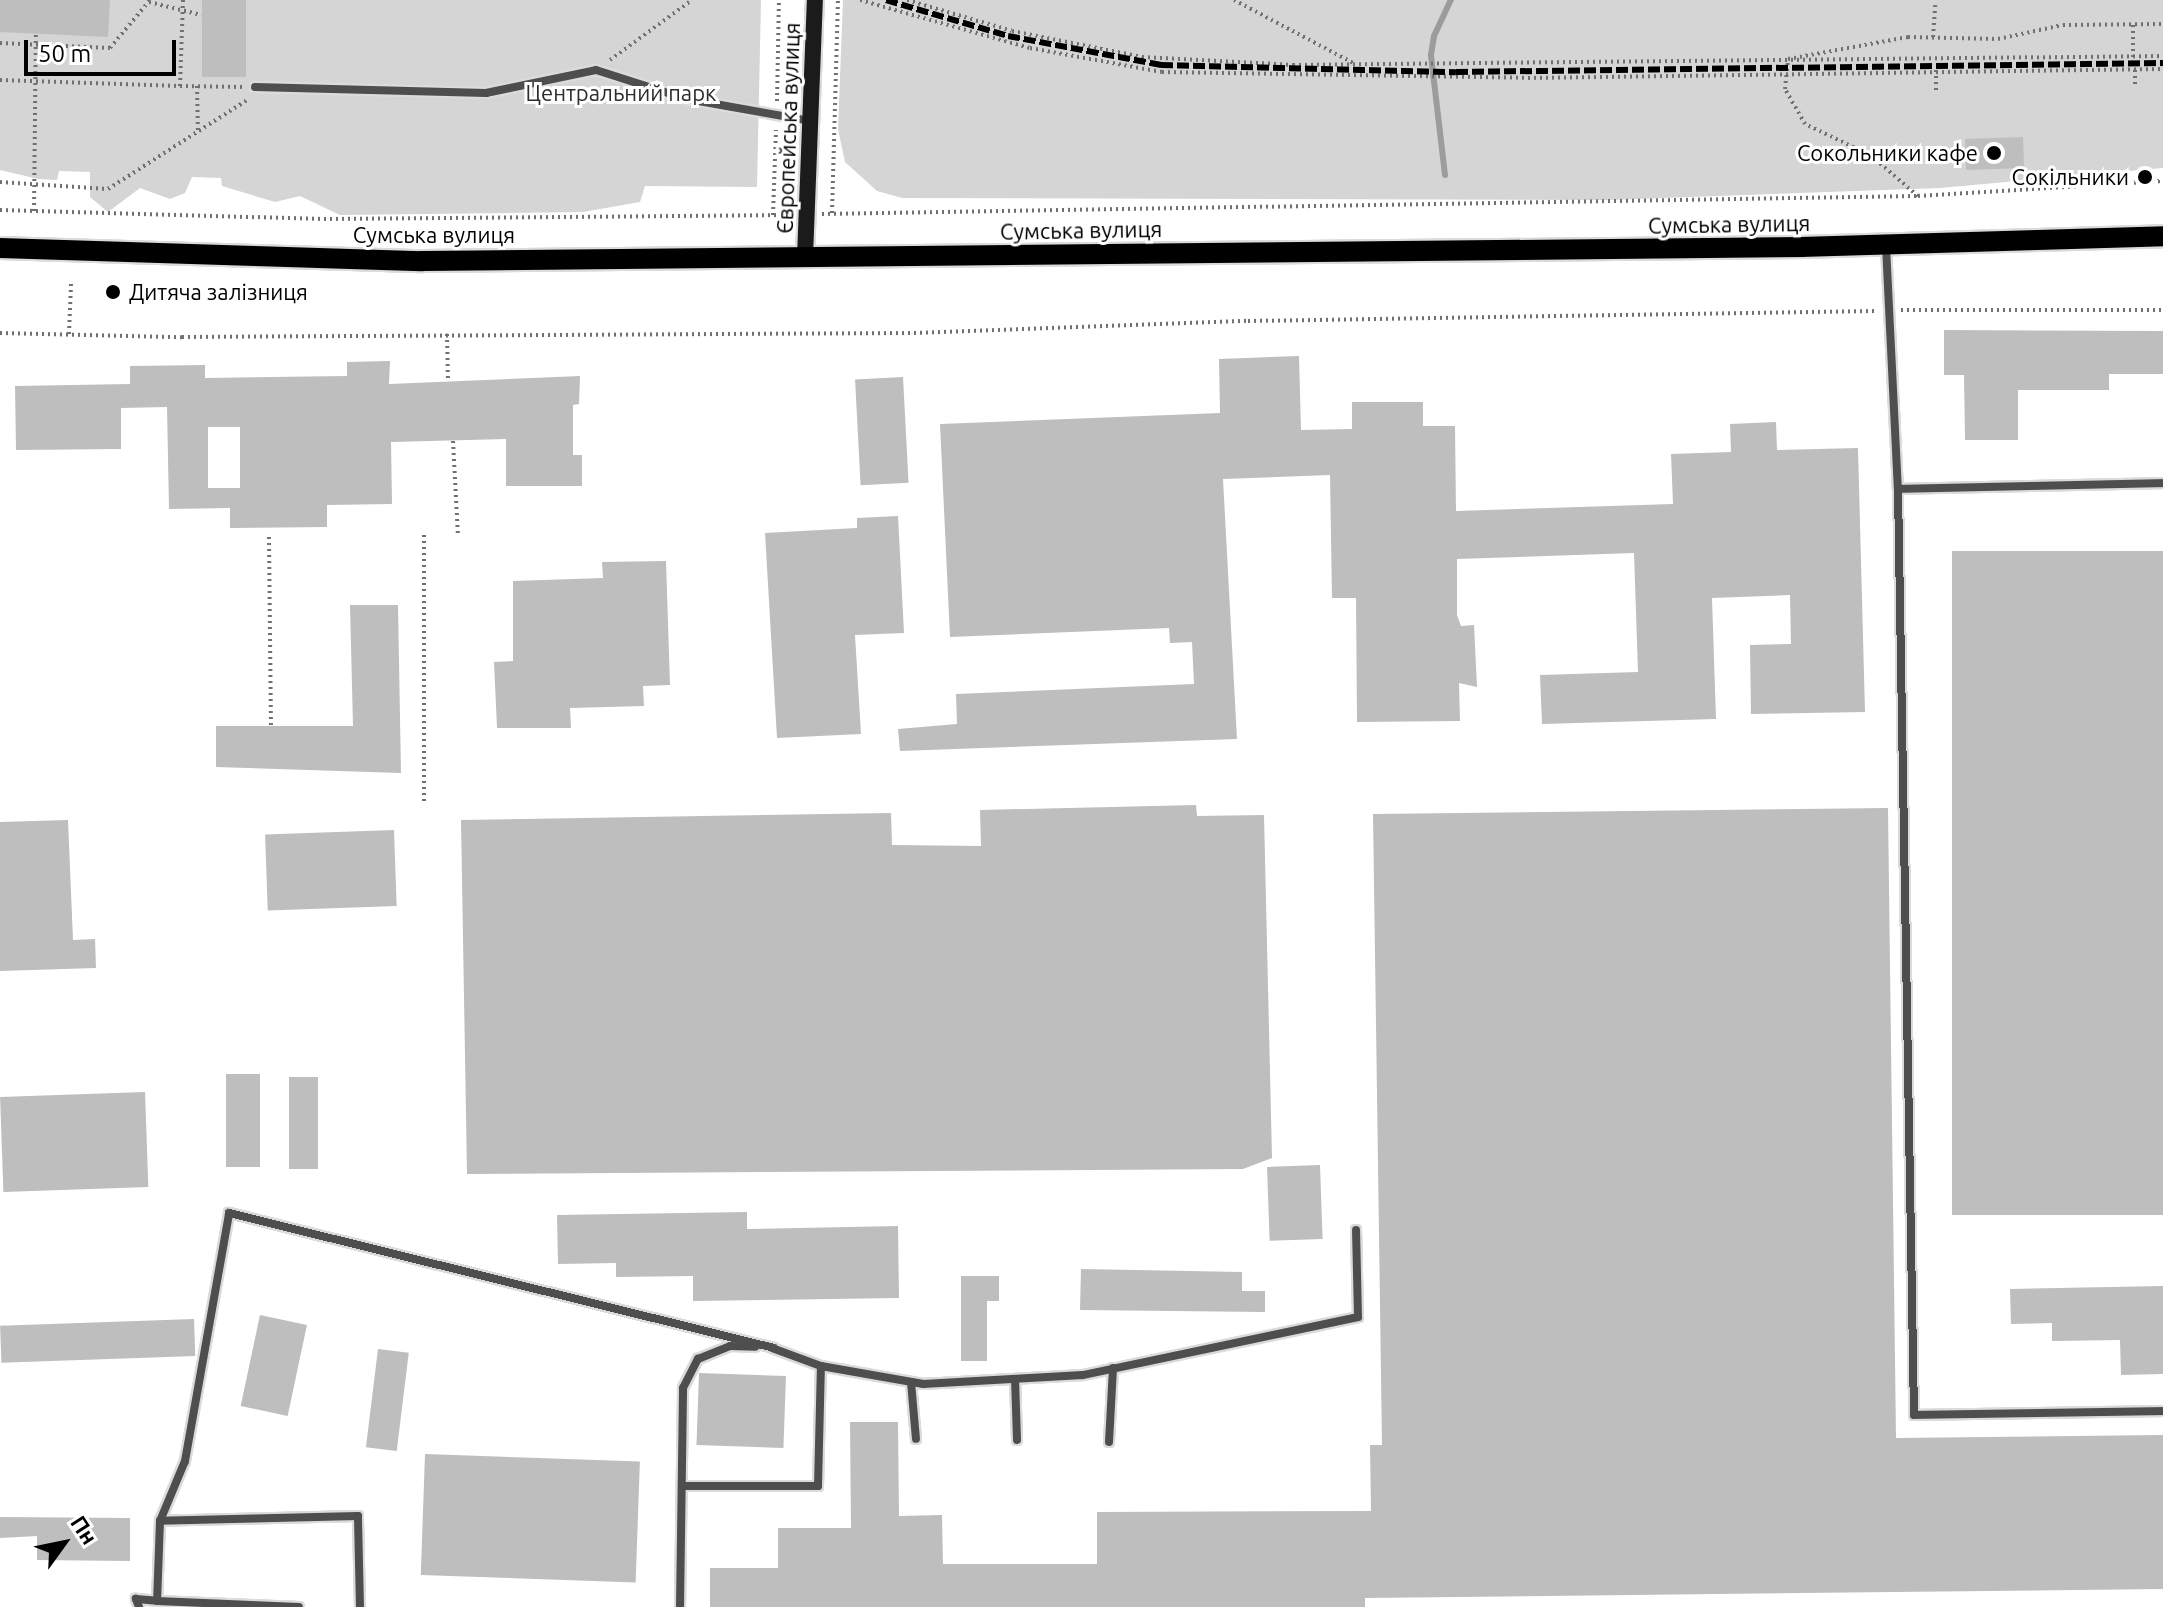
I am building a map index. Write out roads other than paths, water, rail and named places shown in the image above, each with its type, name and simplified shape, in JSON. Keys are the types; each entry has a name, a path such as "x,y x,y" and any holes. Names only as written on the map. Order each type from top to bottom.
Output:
{"main road":[{"name":"Європейська вулиця","path":"805,257 815,0"},
{"name":"Сумська вулиця","path":"0,248 422,261 1886,246 2163,236"}],"lane":[{"path":"255,87 486,93 596,70 687,99 810,121"},
{"path":"1886,246 1885,310 1898,489 1914,1415 2163,1411"},
{"path":"1898,489 2163,483"},
{"path":"157,1601 160,1521 185,1461 229,1213 774,1348 821,1366 911,1382 1015,1379 1113,1368 1358,1317 1356,1230"},
{"path":"680,1607 683,1388 698,1359 730,1346 774,1348"},
{"path":"682,1486 818,1486 821,1366"},
{"path":"1109,1442 1113,1368"},
{"path":"1015,1379 1017,1440"},
{"path":"911,1382 916,1439"},
{"path":"160,1521 358,1516 360,1607"},
{"path":"139,1607 136,1599 299,1607"}],"waterway":[{"path":"1445,175 1431,55 1434,36 1451,0"}],"railway":[{"path":"886,0 1008,36 1161,65 1456,72 2163,63"}],"place":[{"name":"Сокольники кафе","path":"1994,153"},
{"name":"Сокільники","path":"2145,177"},
{"name":"Дитяча залізниця","path":"113,292"}],"park label":[{"name":"Центральний парк","path":"621,93"}]}
